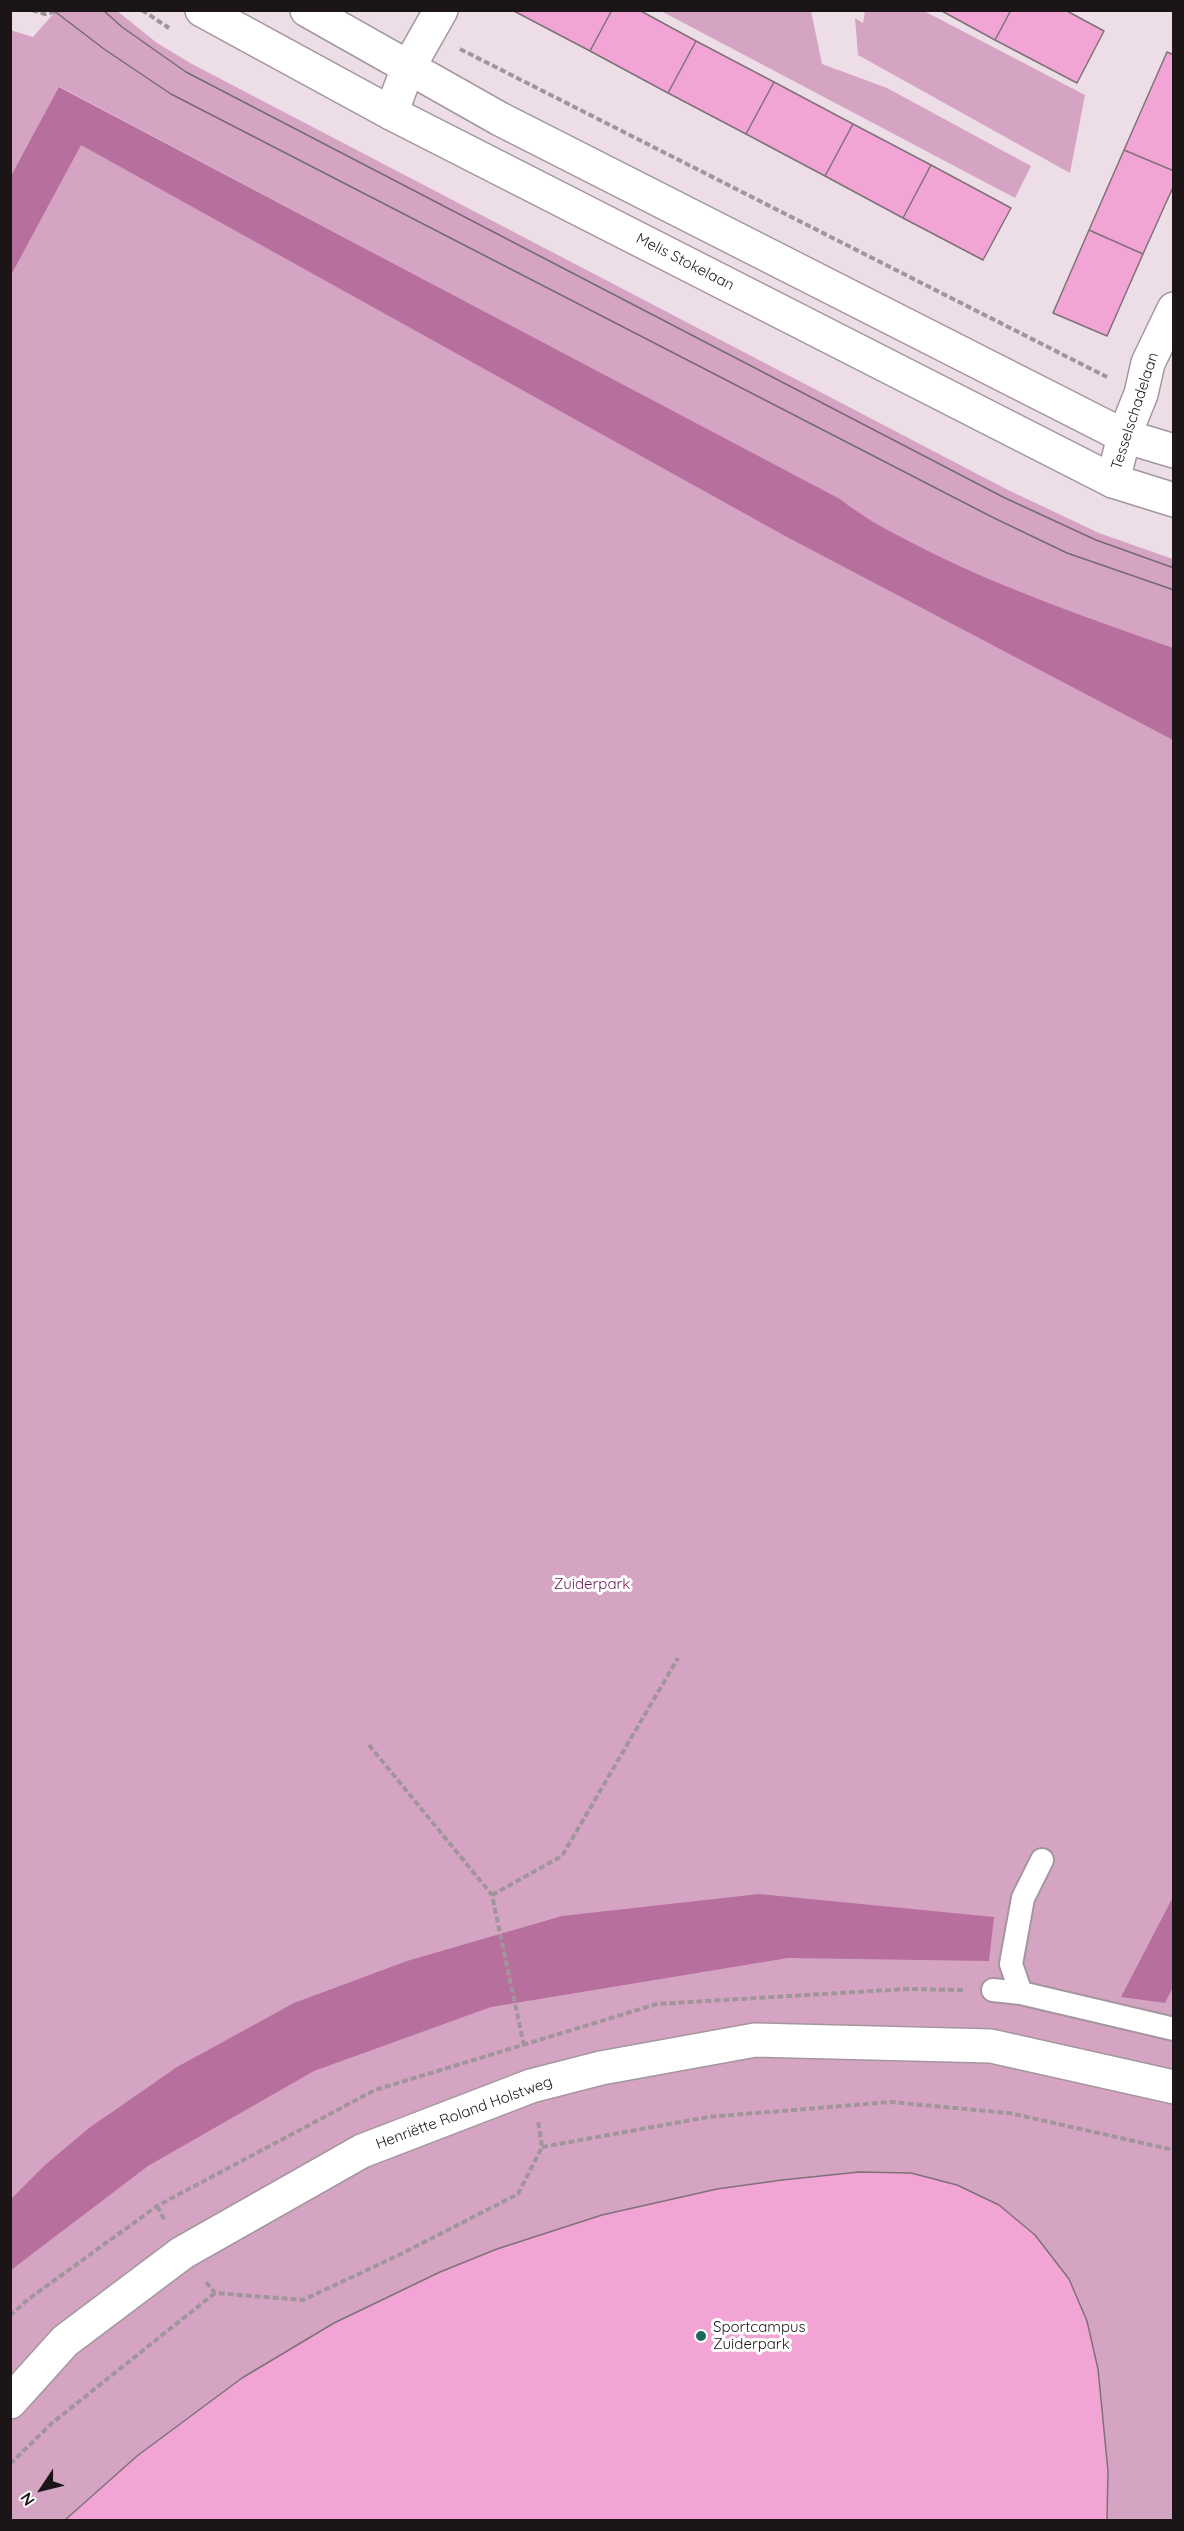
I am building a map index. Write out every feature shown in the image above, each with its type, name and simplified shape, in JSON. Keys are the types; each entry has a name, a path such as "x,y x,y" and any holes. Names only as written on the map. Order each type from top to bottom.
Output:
{"street":[{"name":"Melis Stokelaan","path":"202,10 391,113 1113,481 1173,500"},
{"path":"307,10 500,119 1124,436 1173,451"},
{"path":"391,113 408,68 435,22"},
{"name":"Tesselschadelaan","path":"1113,481 1124,436 1141,394 1148,363 1173,309"},
{"name":"Henriëtte Roland Holstweg","path":"10,2402 65,2341 182,2253 362,2151 531,2085 601,2068 755,2040 992,2046 1173,2087"}],"lane":[{"path":"1022,1993 1011,1964 1023,1898 1042,1860"},
{"path":"993,1990 1022,1993 1173,2029"}],"path":[{"path":"32,10 45,14 62,10"},
{"path":"435,22 1141,394"},
{"path":"492,1895 562,1856 678,1658"},
{"path":"369,1745 492,1895 531,2085"},
{"path":"10,2464 52,2423 215,2293 303,2300 399,2255 518,2194 542,2147 708,2117 890,2102 1009,2113 1173,2151"},
{"path":"158,2206 182,2253 215,2293"}],"green space":[{"name":"Zuiderpark","path":"116,10 157,43 192,64 1006,489 1099,533 1173,559 1174,2520 11,2520 10,30 33,37 55,12","holes":["60,87 839,499 866,520 915,544 43,118"]},
{"path":"661,11 811,11 822,64 887,88 1031,166 1015,198"},
{"path":"865,11 924,11 1085,95 1070,173 858,55 855,18 863,23"}],"shaded area":[{"path":"59,87 840,499 895,534 930,552 1020,592 1173,648 1173,740 787,537 81,145 11,275 11,176"},
{"path":"759,1894 994,1917 989,1961 788,1958 491,2007 314,2071 148,2166 11,2270 11,2199 45,2165 89,2128 177,2067 294,2003 407,1961 562,1916"},
{"path":"1173,1897 1173,1987 1165,2003 1121,1997"}],"building":[{"path":"512,10 612,10 590,51"},
{"path":"612,10 639,10 696,41 668,93 590,51"},
{"path":"940,10 1011,10 995,40"},
{"path":"1011,10 1065,10 1104,31 1077,83 995,40"},
{"path":"696,41 774,82 746,134 668,93"},
{"path":"1167,52 1174,55 1174,171 1124,150"},
{"path":"774,82 853,124 825,176 746,134"},
{"path":"853,124 931,165 903,218 825,176"},
{"path":"1124,150 1174,171 1174,185 1143,254 1089,230"},
{"path":"931,165 1011,208 983,260 903,218"},
{"path":"1089,230 1143,254 1107,336 1053,313"},
{"name":"Sportcampus Zuiderpark","path":"859,2172 911,2173 957,2185 999,2205 1035,2235 1069,2279 1087,2321 1098,2369 1108,2471 1107,2520 65,2520 137,2456 242,2378 334,2323 440,2272 497,2249 602,2215 717,2189"}],"tram line":[{"path":"53,10 104,49 171,94 992,517 1067,553 1174,590"},
{"path":"103,10 122,27 186,72 1003,497 1096,540 1174,568"}],"place":[{"name":"Sportcampus Zuiderpark","path":"701,2336"}]}
